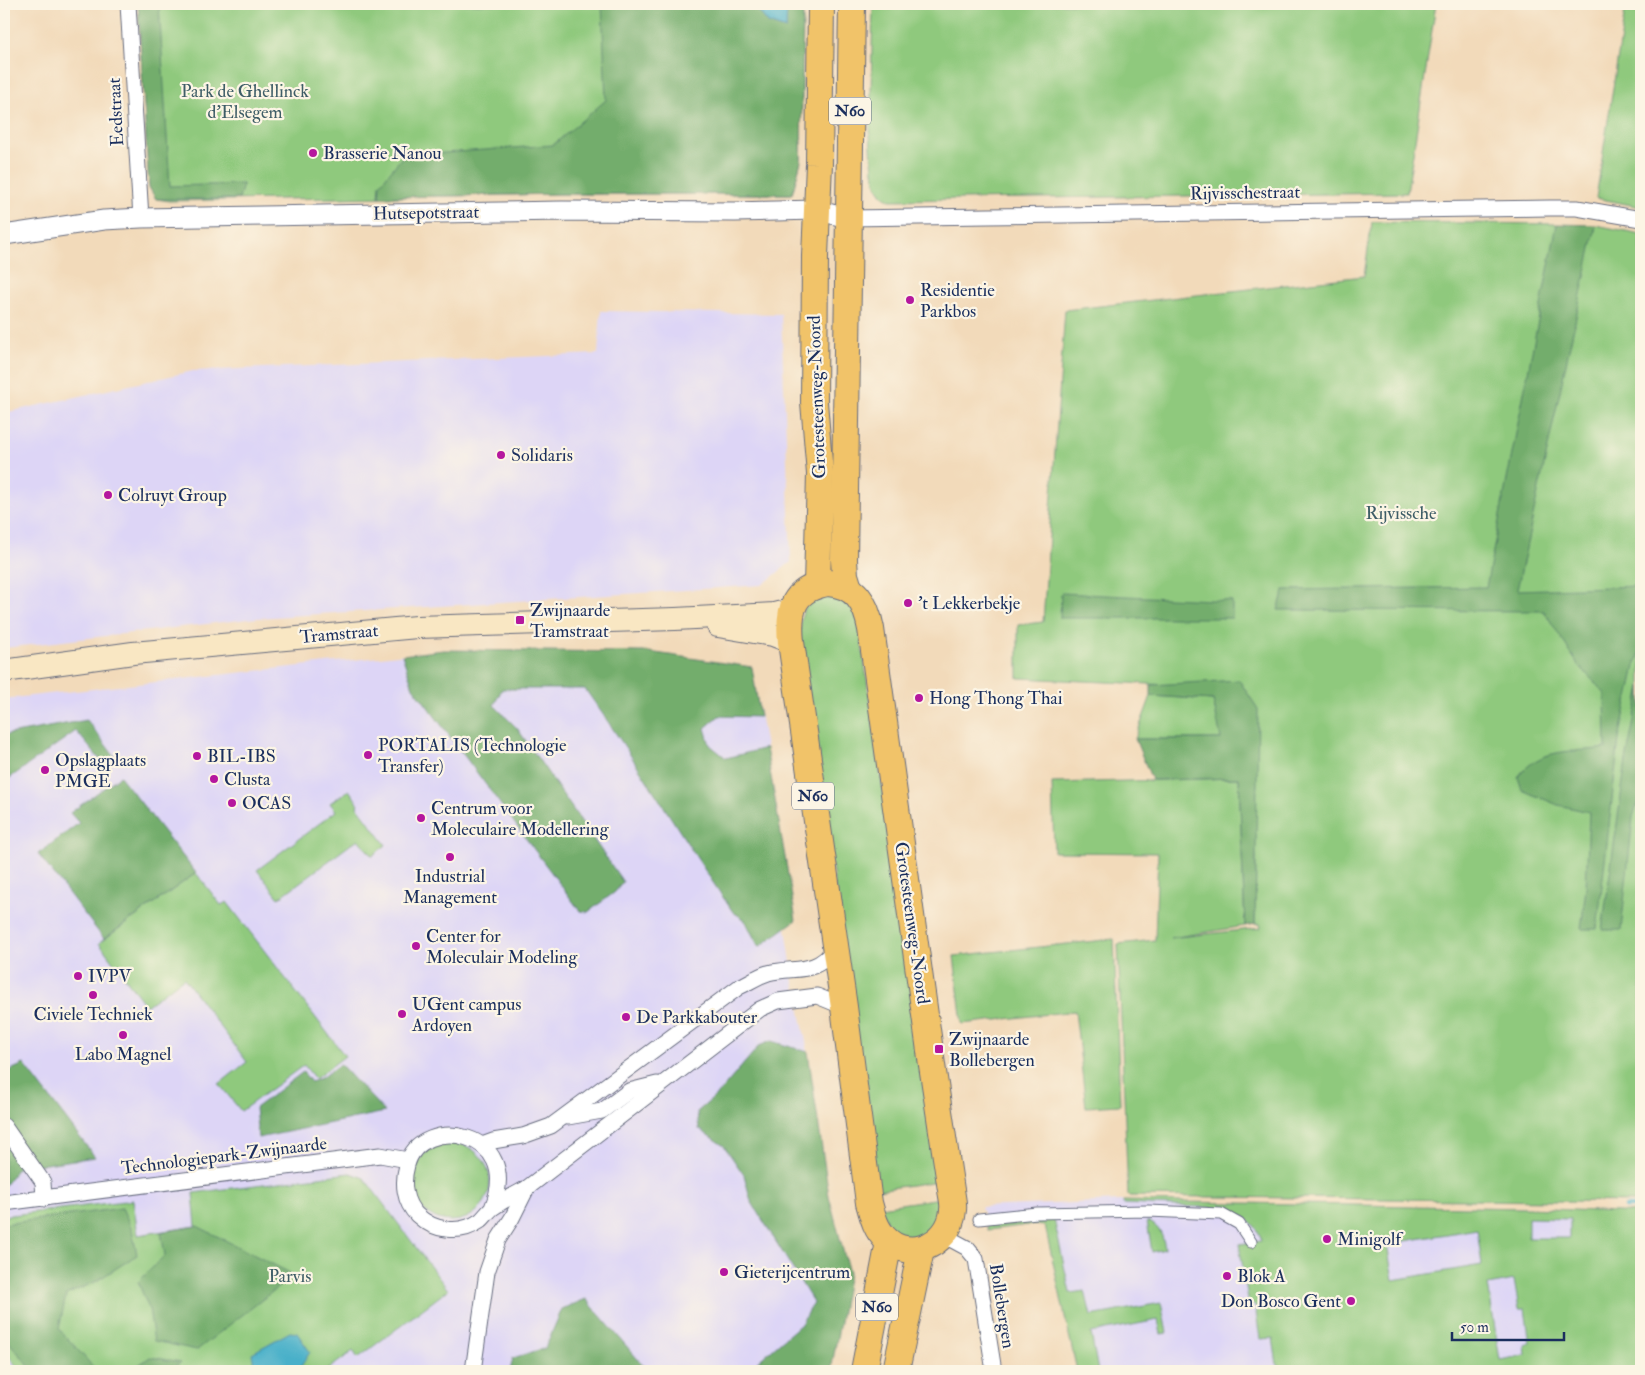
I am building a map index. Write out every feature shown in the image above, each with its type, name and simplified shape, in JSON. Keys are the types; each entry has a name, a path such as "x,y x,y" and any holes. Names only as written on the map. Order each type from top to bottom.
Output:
{"highway":[{"name":"N60","path":"815,210 819,164 821,4"},
{"name":"N60","path":"848,218 852,4"},
{"name":"Grotesteenweg-Noord","path":"815,210 814,402 820,474 817,585"},
{"name":"Grotesteenweg-Noord","path":"848,218 844,575 849,588 858,595 866,608 872,638 932,1065 952,1190 953,1210 943,1235"},
{"path":"791,610 800,595 817,585 828,582 849,588"},
{"name":"N60","path":"791,610 789,624 791,642 844,1007 869,1203 875,1223 889,1242 864,1371"},
{"path":"889,1242 906,1250 921,1250 933,1245 943,1235"},
{"name":"N60","path":"896,1371 921,1250"}],"main road":[{"name":"Tramstraat","path":"4,671 133,653 417,627 675,619 774,614 791,610"},
{"name":"Tramstraat","path":"675,619 773,635 791,642"}],"street":[{"name":"Eedstraat","path":"128,4 141,218"},
{"name":"Rijvisschestraat","path":"848,218 1577,208 1641,219"},
{"name":"Hutsepotstraat","path":"4,235 104,220 141,218 562,211 735,212 815,210 848,218"},
{"path":"482,1145 493,1141 523,1136 551,1126 739,987 767,974 814,967 827,959 835,949"},
{"path":"492,1208 498,1194 499,1178 496,1164 482,1145 463,1136 441,1135 428,1141 408,1160 404,1183 406,1198 414,1212 425,1222 438,1228 453,1230 467,1227 480,1220 492,1208 526,1188 769,1004 817,996 844,1007"},
{"path":"587,1140 602,1111 628,1091 649,1054"},
{"path":"628,1091 664,1082"},
{"path":"564,1118 602,1111"},
{"path":"4,1126 43,1182 44,1199"},
{"name":"Technologiepark-Zwijnaarde","path":"4,1204 380,1155 408,1160"},
{"path":"473,1371 488,1272 498,1240 512,1218 526,1188"},
{"path":"978,1219 1037,1213 1129,1211 1222,1214 1239,1224 1250,1242"},
{"name":"Bollebergen","path":"943,1235 967,1248 976,1259 994,1371"}],"shaded area":[{"path":"601,311 781,314 791,562 762,585 257,618 4,648 4,413 193,371 598,354"},
{"name":"UGent campus Ardoyen","path":"443,650 649,652 752,667 796,920 786,928 793,977 808,1052 829,1196 849,1273 831,1371 4,1371 4,699"},
{"name":"Don Bosco Gent","path":"1123,1201 1528,1208 1641,1213 1641,1371 1077,1371 1045,1226 1037,1224 988,1230 981,1207"}],"green space":[{"name":"Park de Ghellinck d'Elsegem","path":"138,4 803,4 801,161 792,194 562,194 169,201 156,199 149,187"},
{"path":"138,4 159,4 170,186 243,184 239,199 156,199 149,187"},
{"path":"602,4 753,4 768,23 786,29 787,4 803,4 801,161 792,194 562,194 379,197 380,184 403,156 553,145 606,100"},
{"path":"873,4 1436,4 1407,193 890,200 882,195 876,185 873,171 870,135"},
{"path":"1626,4 1641,4 1641,207 1596,198"},
{"name":"Rijvissche","path":"1372,222 1557,224 1557,227 1595,231 1596,225 1641,234 1641,1202 1128,1196 1118,944 1155,940 1158,853 1054,852 1052,783 1239,778 1245,926 1170,938 1261,928 1260,924 1255,924 1256,857 1236,688 1018,678 1018,625 1043,622 1065,310 1364,276"},
{"path":"1557,224 1596,225 1517,590 1641,586 1641,650 1635,666 1619,739 1597,929 1581,929 1586,888 1589,812 1558,805 1522,790 1518,777 1527,767 1547,756 1569,751 1606,748 1605,694 1577,663 1544,611 1278,610 1284,590 1486,587"},
{"path":"833,593 857,611 939,1181 877,1190 800,636 803,611 806,607 815,600"},
{"path":"1061,593 1232,601 1232,618 1060,618"},
{"path":"443,650 649,652 752,667 760,717 719,716 705,728 710,745 726,758 766,748 796,920 759,947 744,919 733,912 585,689 502,689 494,705 517,728 623,882 615,892 588,912 580,911 413,687 402,655"},
{"path":"1239,680 1258,709 1255,924 1245,926 1239,778 1152,780 1135,739 1221,739 1213,700 1151,696 1151,685"},
{"path":"1641,686 1641,793 1633,817 1621,930 1602,930 1626,760"},
{"path":"1151,696 1213,700 1222,739 1135,739"},
{"path":"87,720 117,760 106,767 76,731 4,782 4,735"},
{"path":"120,776 196,873 104,939 38,854 79,823 70,813"},
{"path":"349,790 359,804 357,806 386,845 372,856 358,839 279,898 257,870 336,811 330,803"},
{"path":"196,873 221,905 227,902 345,1056 315,1079 304,1065 241,1111 219,1084 247,1062 184,978 146,1006 99,943"},
{"path":"1114,939 1120,1105 1086,1107 1075,1011 962,1024 954,956"},
{"path":"771,1041 808,1052 829,1196 849,1273 831,1371 747,1371 801,1324 813,1302 751,1201 744,1175 724,1146 699,1129 697,1112 718,1094 759,1046"},
{"path":"24,1064 95,1157 18,1168 4,1186 4,1073"},
{"path":"340,1064 385,1112 258,1138 255,1108 303,1072 311,1082 321,1078"},
{"path":"451,1143 466,1146 478,1155 487,1167 490,1182 487,1197 478,1209 466,1218 451,1221 436,1218 424,1209 415,1197 412,1182 415,1167 424,1155 436,1146"},
{"name":"Parvis","path":"350,1173 364,1178 448,1290 358,1358 353,1351 326,1371 20,1371 4,1350 4,1216 133,1200 138,1235 196,1226 193,1193"},
{"path":"941,1198 941,1215 935,1226 930,1230 908,1238 891,1231 880,1207"},
{"path":"1123,1201 1528,1208 1641,1213 1641,1371 1278,1371 1273,1338 1260,1339 1255,1305 1249,1305 1239,1244 1261,1241 1260,1235 1253,1224 1243,1216 1227,1208 1123,1204","holes":["1528,1218 1570,1219 1570,1238 1528,1238","1477,1229 1482,1265 1393,1280 1387,1244","1514,1280 1519,1309 1525,1309 1530,1343 1525,1345 1526,1355 1500,1360 1488,1285"]},
{"path":"122,1208 132,1229 137,1255 95,1282 66,1295 59,1329 97,1371 33,1371 4,1336 4,1224"},
{"path":"1031,1219 1054,1219 1070,1293 1085,1291 1091,1316 1161,1303 1167,1333 1161,1334 1158,1320 1091,1333 1098,1371 1077,1371 1045,1226 1037,1224 988,1230 986,1225"},
{"path":"1147,1221 1160,1232 1165,1249 1152,1252"},
{"path":"197,1226 294,1275 197,1350 154,1341 149,1309 138,1282 165,1255 161,1232"},
{"path":"586,1299 648,1371 510,1371 513,1358 545,1348 562,1309"},
{"path":"150,1357 181,1362 169,1371 130,1371"}],"water":[{"path":"753,4 787,4 786,29 768,23"},
{"path":"290,1332 297,1333 310,1352 298,1371 255,1371 252,1353"}],"waterway":[{"path":"1625,1207 1641,1207"}],"place":[{"name":"Brasserie Nanou","path":"313,153"},
{"name":"Residentie Parkbos","path":"910,300"},
{"name":"Solidaris","path":"501,455"},
{"name":"Colruyt Group","path":"108,495"},
{"name":"'t Lekkerbekje","path":"908,603"},
{"name":"Zwijnaarde Tramstraat","path":"520,620"},
{"name":"Hong Thong Thai","path":"919,698"},
{"name":"PORTALIS (Technologie Transfer)","path":"368,755"},
{"name":"BIL-IBS","path":"197,756"},
{"name":"Opslagplaats PMGE","path":"45,770"},
{"name":"Clusta","path":"214,779"},
{"name":"OCAS","path":"232,803"},
{"name":"Centrum voor Moleculaire Modellering","path":"421,818"},
{"name":"Industrial Management","path":"450,857"},
{"name":"Center for Moleculair Modeling","path":"416,946"},
{"name":"IVPV","path":"78,976"},
{"name":"Civiele Techniek","path":"93,995"},
{"name":"UGent campus Ardoyen","path":"402,1014"},
{"name":"De Parkkabouter","path":"626,1017"},
{"name":"Labo Magnel","path":"123,1035"},
{"name":"Zwijnaarde Bollebergen","path":"939,1049"},
{"name":"Minigolf","path":"1327,1239"},
{"name":"Gieterijcentrum","path":"724,1272"},
{"name":"Blok A","path":"1227,1276"},
{"name":"Don Bosco Gent","path":"1351,1301"}]}
